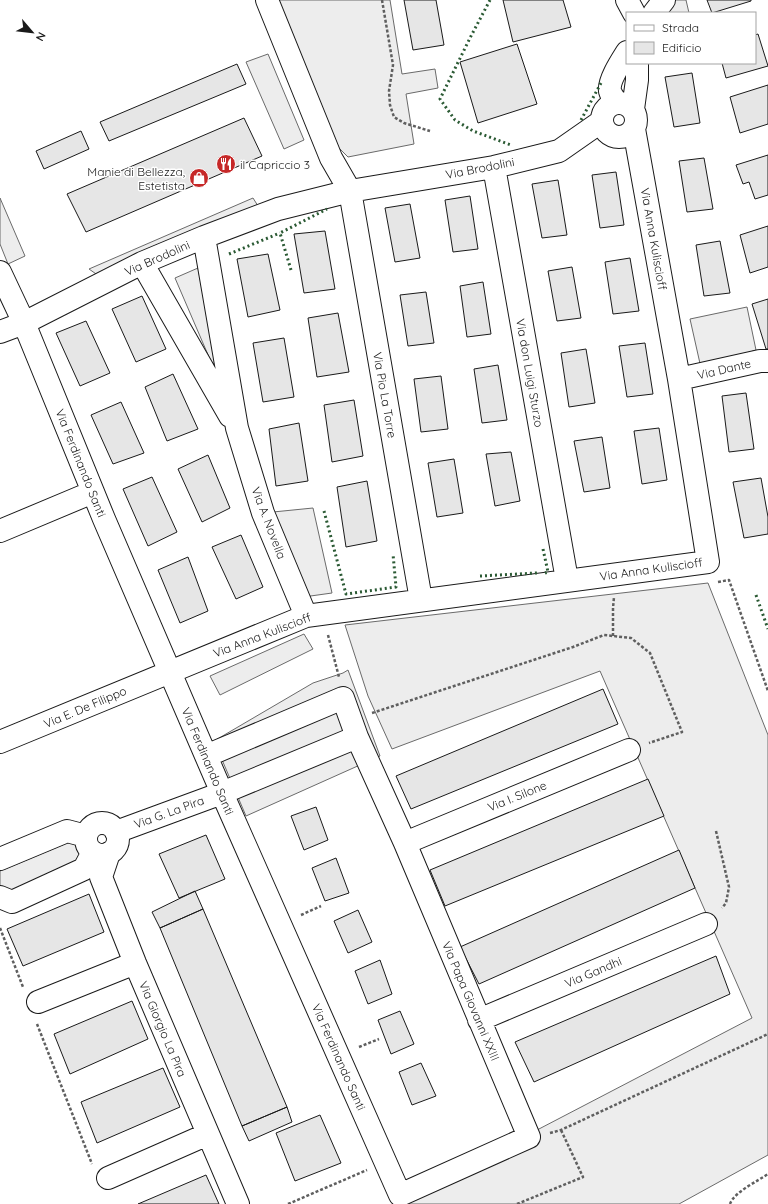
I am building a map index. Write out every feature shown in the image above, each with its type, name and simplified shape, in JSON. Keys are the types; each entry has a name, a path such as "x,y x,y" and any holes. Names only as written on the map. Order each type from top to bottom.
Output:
{"street":[{"path":"268,0 331,158 350,191"},
{"path":"627,0 633,12"},
{"path":"655,12 664,0"},
{"path":"626,54 618,66 610,85 610,92 628,114"},
{"path":"628,114 607,107 602,116 602,121 606,131 615,137 626,136 628,114 637,80 637,64"},
{"name":"Via Anna Kuliscioff","path":"169,671 306,616 708,562 679,379 628,114"},
{"name":"Via Brodolini","path":"0,332 24,323 142,263 204,237 278,209 350,191 494,167 560,151 602,121"},
{"name":"Via don Luigi Sturzo","path":"494,167 567,580"},
{"name":"Via Pio La Torre","path":"350,191 421,600"},
{"name":"Via A. Novella","path":"204,237 238,428 263,512 306,616"},
{"name":"Via A. Novella","path":"142,263 238,428"},
{"path":"0,272 24,323"},
{"name":"Via Ferdinando Santi","path":"24,323 93,492 169,671 400,1195 528,1137"},
{"name":"Via Dante","path":"679,379 768,361"},
{"path":"0,531 93,492"},
{"name":"Via E. De Filippo","path":"0,742 169,671"},
{"name":"Via Papa Giovanni XXIII","path":"206,756 343,698 354,728 405,843 528,1137"},
{"path":"222,793 354,728"},
{"name":"Via I. Silone","path":"405,843 629,750"},
{"name":"Via G. La Pira","path":"96,847 113,850 118,840 116,832 222,793"},
{"path":"0,859 66,831 96,847 84,870 12,902 0,897"},
{"name":"Via Giorgio La Pira","path":"96,847 101,877 135,963 238,1204"},
{"name":"Via Gandhi","path":"479,1020 706,924"},
{"path":"34,1006 135,963"},
{"path":"101,1173 208,1134"}],"path":[{"path":"382,0 393,65 389,91 390,105 394,117 404,123 430,131"},
{"path":"715,582 729,580 768,691"},
{"path":"613,636 612,608 615,594"},
{"path":"326,628 340,682"},
{"path":"354,728 604,635 631,638 650,653 682,732 629,750"},
{"path":"706,924 713,921 726,903 729,887 716,831"},
{"path":"0,928 34,1006 101,1173"},
{"path":"528,1137 561,1130 768,1034"},
{"path":"517,1204 583,1177 561,1130"},
{"path":"288,1204 386,1162"},
{"path":"730,1204 742,1190 768,1174"}],"shaded area":[{"path":"277,0 390,0 402,74 435,69 438,88 406,94 414,144 348,157 337,146"},
{"path":"674,0 686,0 689,12 666,12"},
{"path":"268,54 304,140 284,149 246,62"},
{"path":"0,198 25,256 8,264 0,244"},
{"path":"253,198 258,206 99,276 89,269"},
{"path":"198,268 221,385 175,278"},
{"path":"747,307 756,350 701,368 690,319"},
{"path":"313,508 332,593 289,599 263,513"},
{"path":"708,583 768,735 768,1155 679,1204 395,1204 752,1018 600,671 392,749 368,696 345,625"},
{"path":"304,634 313,649 220,695 210,676"},
{"path":"348,670 380,756 246,816 214,741 313,683"},
{"path":"74,840 83,862 13,893 0,889 0,871"}],"building":[{"path":"404,0 436,0 444,45 413,50"},
{"path":"503,0 563,0 571,27 513,42"},
{"path":"707,0 751,0 715,12 712,12"},
{"path":"758,34 768,66 726,78 722,64 756,64 756,35"},
{"path":"517,44 537,104 478,123 460,62"},
{"path":"237,64 246,84 109,141 100,122"},
{"path":"692,73 700,123 674,127 665,77"},
{"path":"768,85 768,124 740,133 730,97"},
{"path":"244,118 262,156 86,232 67,194"},
{"path":"81,131 89,149 44,169 36,151"},
{"path":"768,155 768,195 755,199 749,182 743,184 736,165"},
{"path":"704,158 713,209 687,212 679,161"},
{"path":"616,172 624,225 600,228 592,175"},
{"path":"558,180 567,235 542,238 532,184"},
{"path":"470,196 478,249 453,252 445,200"},
{"path":"410,204 420,258 395,262 385,208"},
{"path":"768,226 768,267 750,273 740,235"},
{"path":"325,231 335,289 304,293 294,234"},
{"path":"720,241 730,293 704,296 696,245"},
{"path":"268,254 280,310 248,317 237,259"},
{"path":"630,258 639,311 613,314 605,262"},
{"path":"572,267 581,318 557,321 548,271"},
{"path":"483,282 491,334 467,337 460,286"},
{"path":"426,292 434,343 408,346 400,295"},
{"path":"142,296 166,349 136,362 112,309"},
{"path":"768,299 768,349 766,349 752,304"},
{"path":"338,313 349,372 317,377 308,318"},
{"path":"86,321 110,373 80,386 56,333"},
{"path":"284,338 294,397 263,402 253,343"},
{"path":"645,343 653,394 627,397 619,346"},
{"path":"586,349 595,403 569,407 561,353"},
{"path":"498,365 507,420 482,423 474,369"},
{"path":"173,374 198,429 167,441 145,387"},
{"path":"441,376 448,429 421,432 414,379"},
{"path":"746,393 754,449 729,452 722,396"},
{"path":"354,400 363,456 332,462 324,405"},
{"path":"121,402 144,453 113,464 91,415"},
{"path":"299,423 308,481 276,486 269,429"},
{"path":"659,428 667,480 642,484 634,431"},
{"path":"602,437 610,488 584,492 574,441"},
{"path":"511,452 520,501 495,506 486,454"},
{"path":"208,455 230,508 202,522 178,469"},
{"path":"454,459 463,513 437,517 428,463"},
{"path":"152,477 177,532 148,546 123,489"},
{"path":"761,478 768,517 768,534 744,538 733,482"},
{"path":"367,481 377,541 346,547 337,487"},
{"path":"241,535 263,587 236,599 212,547"},
{"path":"188,557 208,611 180,623 158,570"},
{"path":"603,689 618,724 411,809 396,776"},
{"path":"648,779 664,816 445,906 430,870"},
{"path":"316,807 328,840 304,850 291,816"},
{"path":"206,835 225,879 179,898 159,854"},
{"path":"679,850 695,888 479,984 460,947"},
{"path":"336,858 349,893 325,901 312,868"},
{"path":"195,891 203,909 160,928 152,912"},
{"path":"89,894 104,932 23,966 7,929"},
{"path":"203,909 287,1107 242,1126 160,928"},
{"path":"358,910 372,942 348,953 334,921"},
{"path":"716,956 730,994 534,1082 515,1042"},
{"path":"380,960 392,994 368,1004 355,971"},
{"path":"132,1001 148,1039 70,1074 54,1034"},
{"path":"400,1011 414,1044 391,1054 378,1020"},
{"path":"421,1063 436,1096 412,1105 399,1072"},
{"path":"163,1068 180,1107 97,1143 81,1102"},
{"path":"287,1107 292,1122 249,1141 242,1126"},
{"path":"320,1115 341,1163 295,1181 276,1133"},
{"path":"206,1175 219,1204 138,1204"}],"hedge":[{"path":"490,0 440,99 455,120 473,131 511,145"},
{"path":"581,120 601,83"},
{"path":"291,270 280,233 327,209"},
{"path":"229,254 280,233"},
{"path":"324,511 346,594 396,587 393,554"},
{"path":"543,549 548,572 545,573"},
{"path":"480,576 537,573"},
{"path":"756,595 768,629"}],"place":[{"name":"il Capriccio 3","path":"226,164"},
{"name":"Manie di Bellezza, Estetista","path":"199,178"}]}
